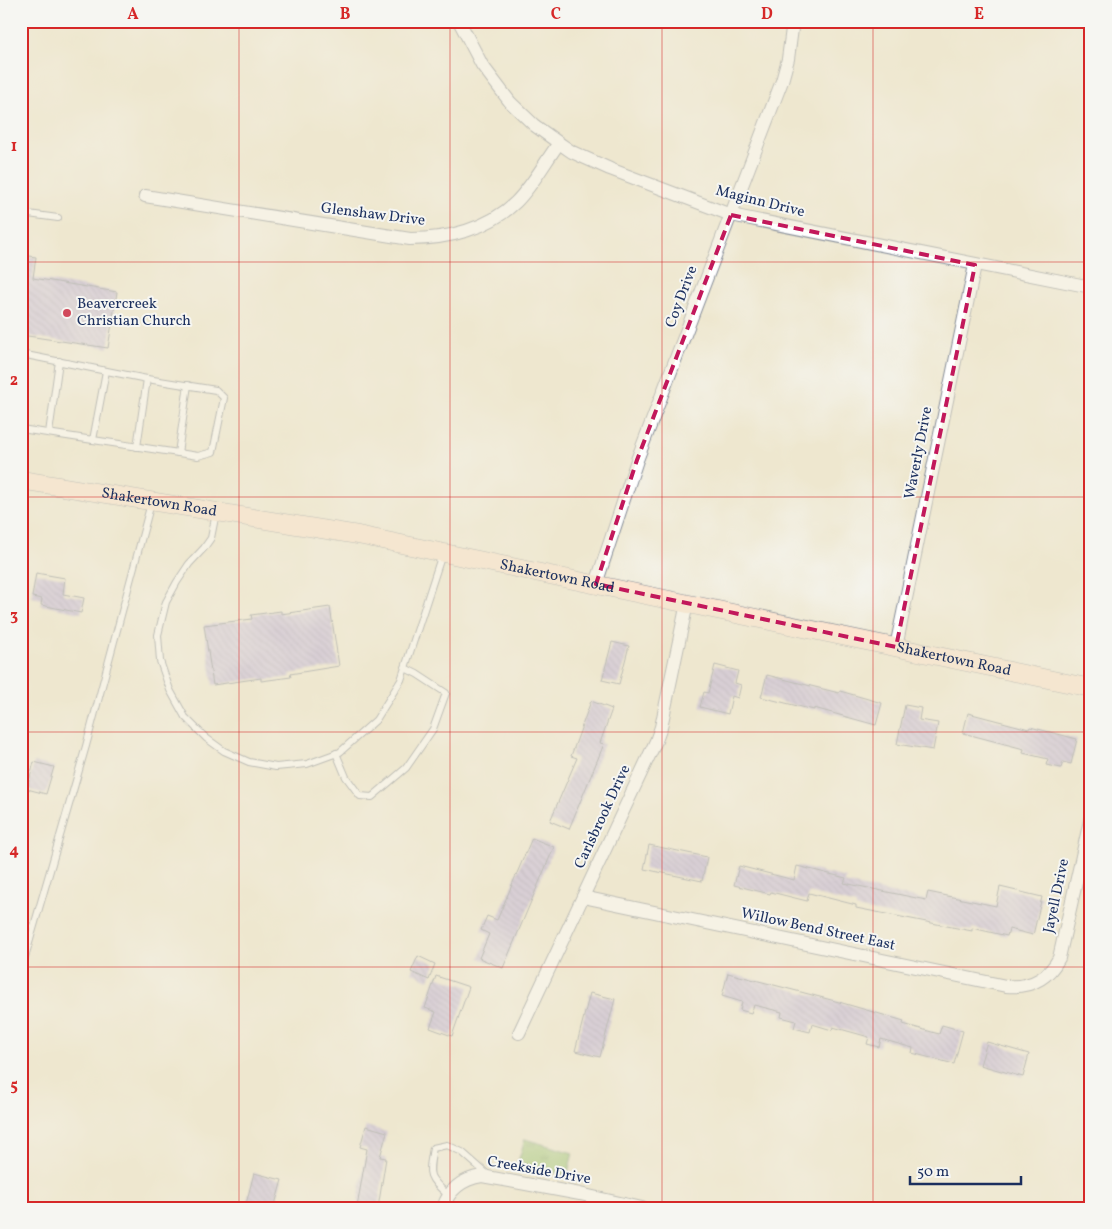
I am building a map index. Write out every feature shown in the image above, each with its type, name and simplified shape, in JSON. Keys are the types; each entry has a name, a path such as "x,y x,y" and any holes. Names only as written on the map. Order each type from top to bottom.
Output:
{"street":[{"name":"Maginn Drive","path":"459,21 482,65 501,91 534,125 572,152 610,170 731,215 1091,287"},
{"name":"Coy Drive","path":"596,584 637,460 782,81 790,52 794,21"},
{"name":"Glenshaw Drive","path":"145,196 410,239 437,238 464,232 506,210 525,192 559,143"},
{"name":"Waverly Drive","path":"896,647 975,265"},
{"name":"Shakertown Road","path":"21,480 358,535 1091,688"},
{"name":"Carlsbrook Drive","path":"519,1033 656,741 661,727 687,604"},
{"name":"Jayell Drive","path":"1044,977 1055,966 1062,950 1091,816"},
{"name":"Willow Bend Street East","path":"583,897 1006,986 1026,986 1044,977"},
{"name":"Creekside Drive","path":"443,1208 453,1190 466,1180 482,1176 490,1176 642,1208"}],"lane":[{"path":"21,213 58,218"},
{"path":"21,354 147,379 216,390 224,398 213,452 198,456 21,428"},
{"path":"49,433 59,362"},
{"path":"93,440 106,371"},
{"path":"137,447 147,379"},
{"path":"178,453 188,385"},
{"path":"21,972 93,719 152,501"},
{"path":"216,511 211,538 189,564 166,602 158,636 160,661 170,690 186,717 206,738 224,751 249,762 276,767 307,764 340,752 376,720 401,680 443,552"},
{"path":"336,753 346,777 360,796 372,797 406,768 433,729 446,693 405,668"},
{"path":"448,1196 433,1181 429,1171 433,1148 447,1145 462,1152 490,1176"}],"highlighted area":[{"path":"731,215 975,265 896,647 596,584 637,460"}],"green space":[{"path":"525,1139 573,1153 567,1176 518,1162"}],"building":[{"name":"Beavercreek Christian Church","path":"21,255 36,257 33,278 117,292 108,348 21,335"},
{"path":"36,573 65,578 63,594 84,598 81,613 41,605 42,599 32,597"},
{"path":"330,607 339,666 290,674 291,677 261,681 261,678 213,685 204,625 252,619 251,615 281,611 281,614"},
{"path":"612,642 629,646 619,684 602,680"},
{"path":"715,665 738,671 735,683 741,685 738,698 732,696 728,714 700,707 704,692 708,693"},
{"path":"767,675 839,693 840,691 882,703 876,725 814,708 814,710 761,697"},
{"path":"591,701 612,709 600,743 604,744 569,829 550,821 577,758 571,756"},
{"path":"905,705 921,708 919,720 938,723 933,750 897,744"},
{"path":"968,713 1077,739 1071,764 1063,762 1061,768 1046,765 1048,759 1023,753 1024,749 963,733"},
{"path":"34,762 54,767 46,794 27,789"},
{"path":"532,838 554,847 503,968 479,958 489,934 481,930 487,916 497,920"},
{"path":"649,845 707,857 702,881 644,869"},
{"path":"739,866 794,880 797,866 846,878 844,883 926,900 928,892 996,906 1000,887 1042,897 1033,935 1009,929 1007,936 856,908 856,905 809,893 807,901 734,885"},
{"path":"418,956 435,964 429,980 411,972"},
{"path":"728,973 839,1002 904,1021 903,1024 939,1034 942,1025 963,1031 954,1064 912,1053 913,1048 881,1039 879,1047 867,1044 869,1037 833,1027 832,1030 812,1024 810,1032 794,1028 796,1021 781,1017 782,1012 754,1005 751,1013 740,1010 742,1002 722,996"},
{"path":"436,976 469,987 452,1036 430,1028 436,1012 425,1008"},
{"path":"590,993 615,999 600,1057 575,1051"},
{"path":"987,1042 1029,1054 1023,1077 980,1065"},
{"path":"366,1126 387,1132 380,1157 386,1158 378,1208 357,1207 367,1149 360,1147"},
{"path":"254,1173 282,1180 274,1208 245,1208"}],"place":[{"name":"Beavercreek Christian Church","path":"67,313"}]}
